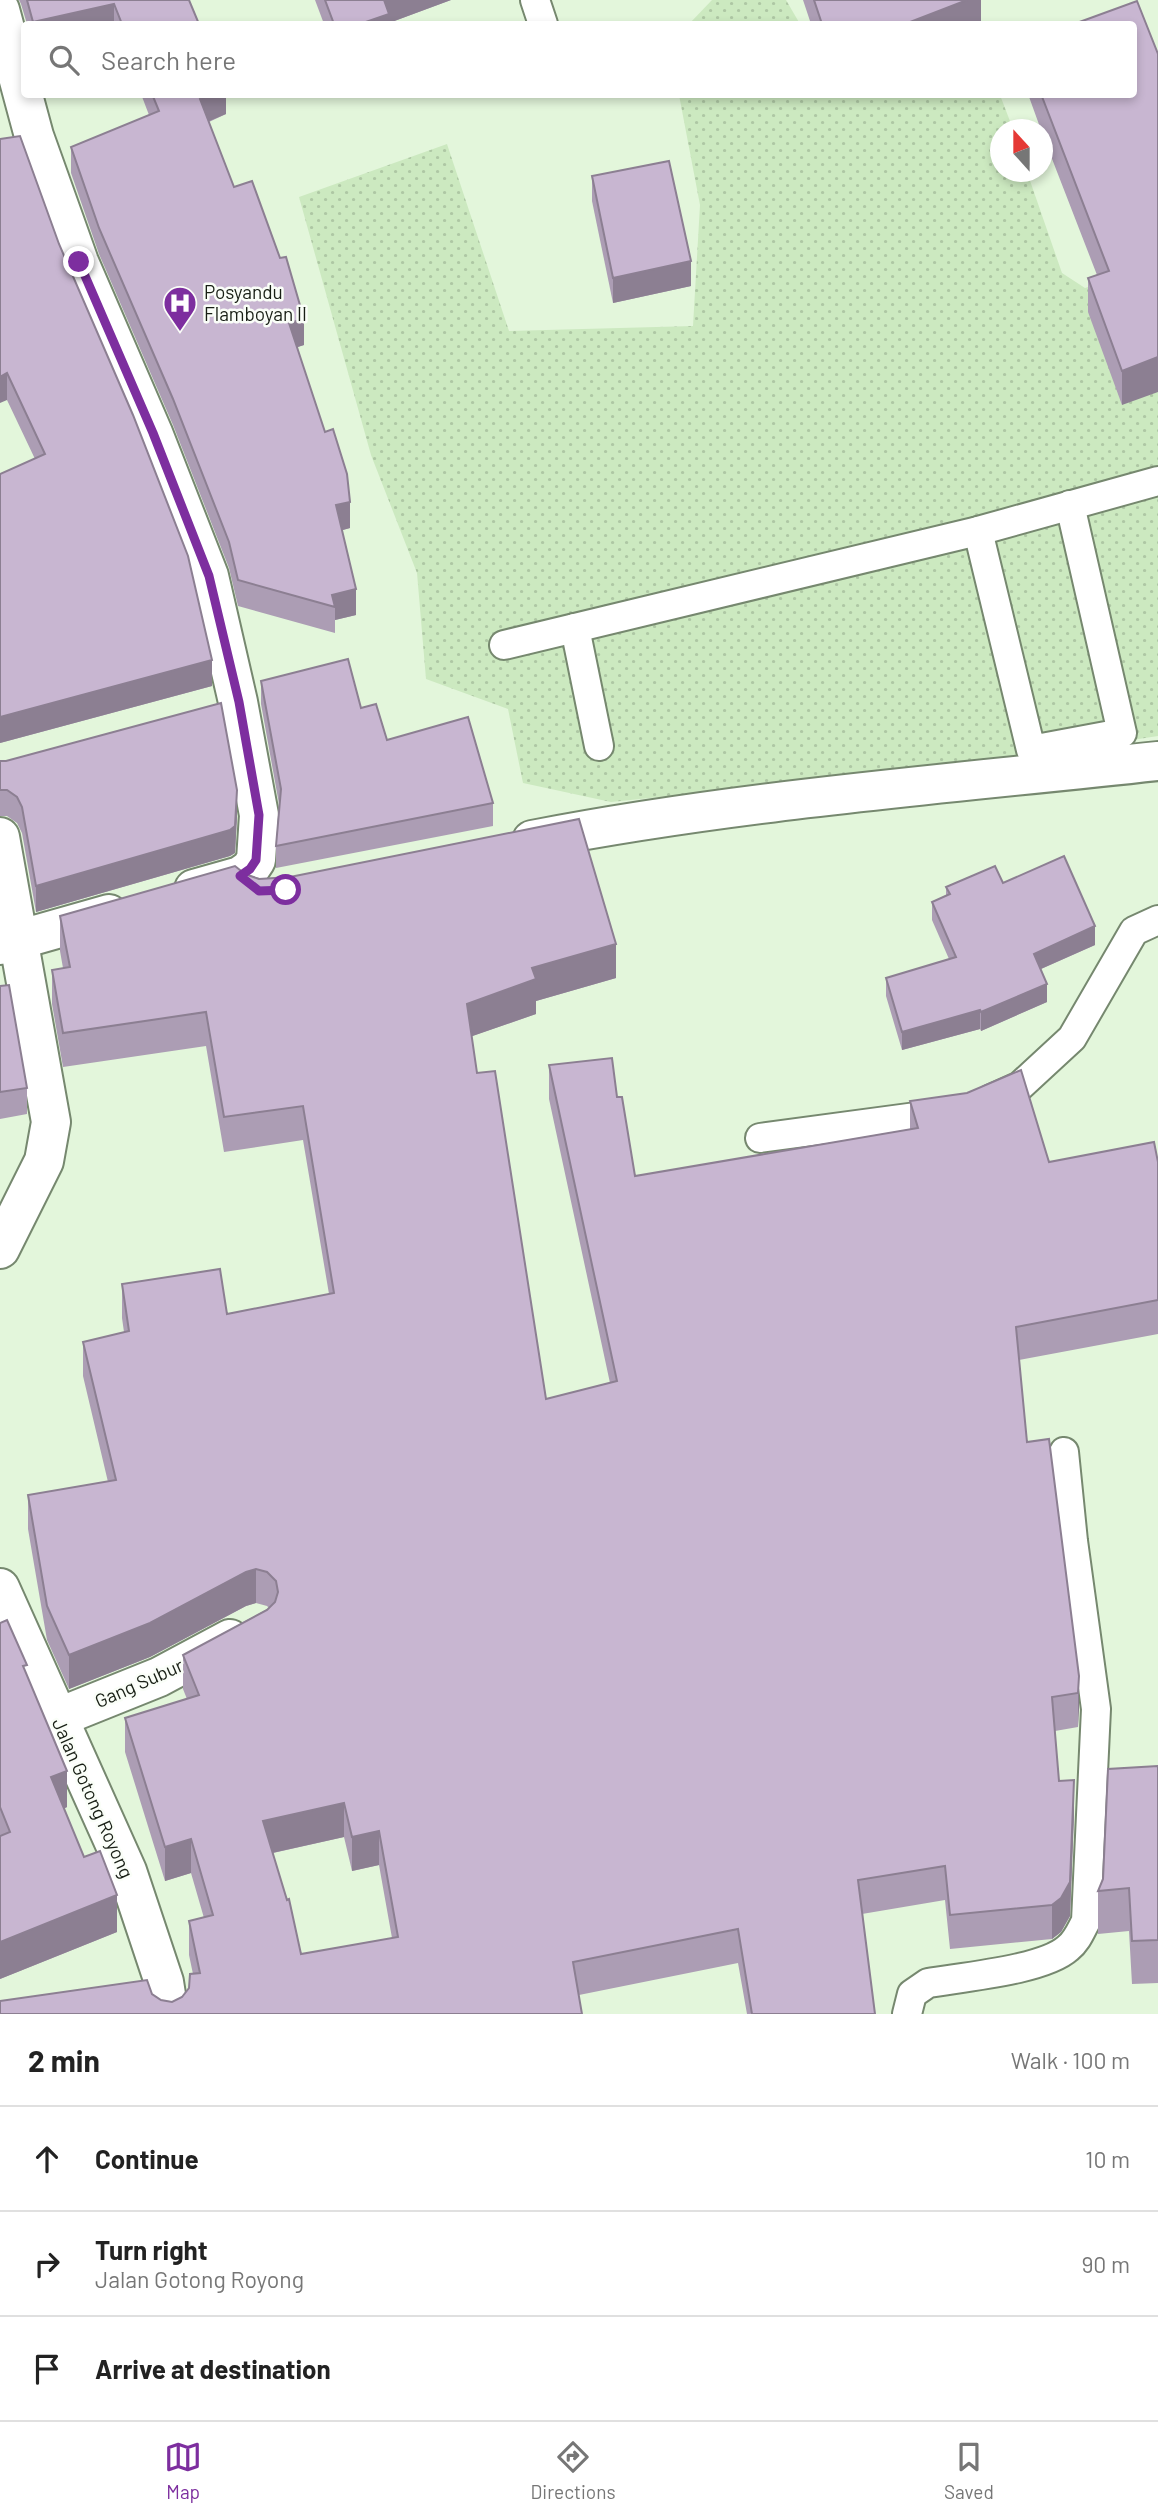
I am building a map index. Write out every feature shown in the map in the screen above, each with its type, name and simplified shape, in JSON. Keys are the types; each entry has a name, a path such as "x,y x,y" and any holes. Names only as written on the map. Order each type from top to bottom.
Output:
{"street":[{"path":"0,10 17,141 79,262 153,433 209,576 239,702 259,815 256,860 250,869 256,883 155,901 8,943"},
{"path":"200,713 239,702"},
{"path":"493,848 599,827 758,806 1158,761"},
{"path":"0,837 8,943 51,1122 44,1161 0,1249"},
{"name":"Jalan Gotong Royong","path":"0,1588 127,1871 164,1982 169,2014"},
{"name":"Gang Subur","path":"57,1718 159,1677 257,1625"}],"lane":[{"path":"536,0 542,21"},
{"path":"504,645 978,531 1158,481"},
{"path":"978,531 1031,750 1122,733 1070,505"},
{"path":"575,628 599,746"},
{"path":"760,1138 961,1111 1020,1086 1072,1038 1133,931 1158,920"},
{"path":"907,2014 912,1994 928,1983 1044,1962 1068,1949 1086,1921 1096,1709 1064,1452"}],"green space":[{"path":"712,0 786,0 798,21 692,21"},
{"path":"680,98 1001,98 1009,119 990,119 990,182 1030,182 1062,273 1085,288 1158,264 1158,736 968,765 611,802 523,783 508,709 426,679 417,573 371,455 299,197 447,144 509,331 693,326 700,205"}],"building":[{"path":"27,0 189,0 198,21 121,21 114,4 33,21"},
{"path":"325,0 384,0 389,14 369,21 333,21"},
{"path":"814,0 967,0 913,21 821,21"},
{"path":"1137,1 1158,54 1158,357 1122,371 1088,278 1109,271 1053,125 1053,119 1051,119 1043,98 1137,98 1137,21 1082,21"},
{"path":"154,98 202,98 200,99 234,187 252,181 280,258 286,257 304,319 289,323 325,432 333,429 347,474 350,502 336,505 356,589 332,595 335,607 238,580 229,542 173,399 99,228 71,147 159,111"},
{"path":"20,136 59,244 133,415 188,556 212,660 0,717 0,474 45,454 7,373 0,377 0,139"},
{"path":"669,161 691,261 613,278 592,176"},
{"path":"348,659 361,708 376,704 387,740 468,717 493,803 276,846 281,789 261,681"},
{"path":"221,703 237,790 235,826 230,830 36,886 22,807 17,797 7,790 0,790 0,761"},
{"path":"579,819 616,944 532,968 536,979 467,1004 477,1073 495,1071 546,1399 617,1381 549,1065 612,1058 617,1097 622,1097 635,1176 918,1128 910,1101 967,1093 1021,1070 1049,1162 1154,1142 1158,1162 1158,1300 1016,1327 1027,1442 1049,1439 1079,1676 1078,1693 1052,1697 1059,1781 1074,1780 1070,1882 1061,1898 1052,1905 950,1915 945,1866 858,1880 875,2014 752,2014 738,1929 573,1962 582,2014 0,2014 0,2001 147,1980 152,1994 161,2000 172,2002 182,1997 189,1988 190,1974 200,1973 189,1921 213,1915 191,1839 165,1847 125,1718 199,1695 183,1655 267,1610 275,1602 278,1592 276,1581 267,1572 256,1569 246,1572 150,1623 69,1655 47,1606 28,1495 116,1480 83,1342 129,1331 122,1284 220,1269 227,1314 334,1293 303,1106 224,1117 206,1012 63,1033 52,970 70,967 60,916 235,866 245,874 259,879 290,877","holes":["344,1803 352,1837 379,1831 398,1937 301,1954 289,1899 287,1900 263,1821"]},
{"path":"1064,856 1095,926 1034,954 1047,984 981,1012 980,1010 902,1032 886,978 956,957 932,902 950,894 946,887 995,866 1003,883"},
{"path":"9,985 27,1088 0,1092 0,986"},
{"path":"7,1620 27,1665 23,1666 67,1771 51,1777 84,1857 100,1851 117,1895 0,1942 0,1836 10,1832 0,1807 0,1623"},
{"path":"1158,1766 1158,1940 1132,1941 1129,1888 1098,1891 1103,1879 1108,1769"}],"place":[{"name":"Posyandu Flamboyan II","path":"180,333"}],"route":[{"path":"79,262 153,433 209,576 239,702 259,815 256,860 250,869 240,876 259,891 286,890"}]}
